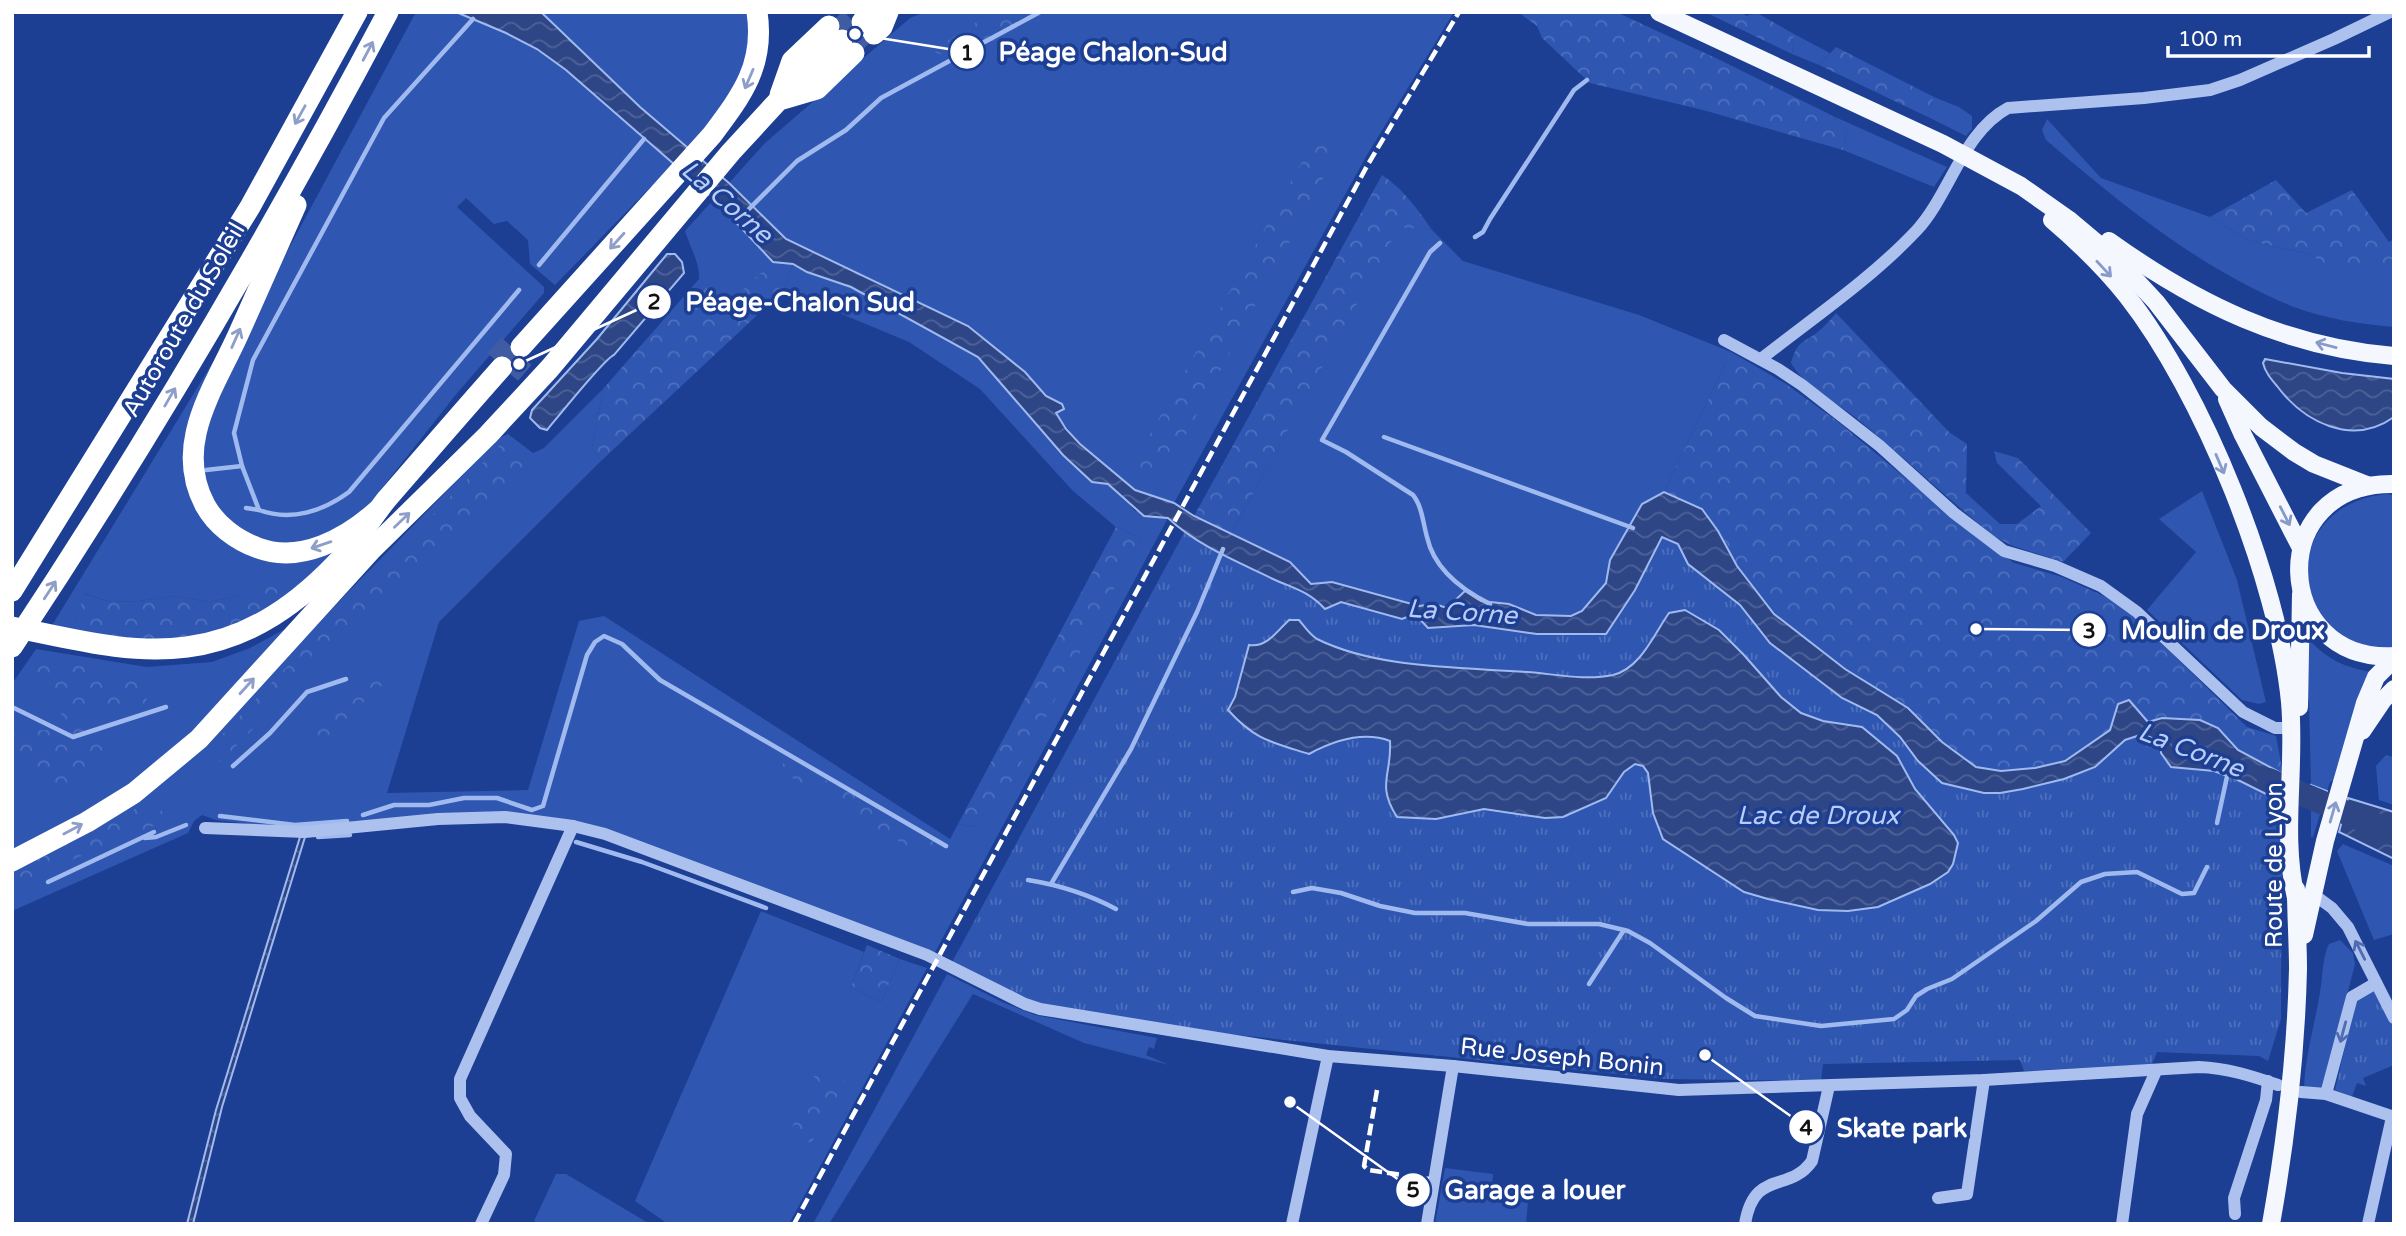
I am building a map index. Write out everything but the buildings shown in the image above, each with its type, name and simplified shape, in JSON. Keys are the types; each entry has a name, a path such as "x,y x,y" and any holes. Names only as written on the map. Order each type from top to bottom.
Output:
{"highway":[{"name":"Autoroute du Soleil","path":"12,592 250,206 357,12"},
{"name":"Autoroute du Soleil","path":"12,647 154,424 353,79 388,12"},
{"path":"521,347 663,191 712,135 737,101 751,77 759,46 757,12"},
{"path":"868,19 882,27 888,12"},
{"path":"12,861 113,807 141,788 199,739 372,549 488,435 541,378 731,152 778,101 842,40"},
{"path":"353,79 202,410 193,459 199,491 215,519 237,538 266,550 298,551 321,546 356,528 378,510"},
{"path":"12,636 170,649 215,643 237,636 278,614 343,555 378,510 502,367"},
{"path":"12,627 94,652 161,658 227,649 251,640 280,622 372,549"}],"main road":[{"path":"1659,12 1944,145 2021,186 2093,239 2132,275 2180,331 2223,389 2262,427 2294,453 2314,464 2379,484"},
{"path":"2021,186 2128,297 2194,406 2221,464 2256,559 2280,645 2290,697 2290,870 2304,896"},
{"path":"2054,208 2086,225 2168,281 2234,316 2268,329 2342,350 2394,356"},
{"path":"2223,389 2243,435 2301,548"},
{"path":"2301,548 2318,514 2332,501 2349,491 2379,484 2394,473"},
{"name":"Route de Lyon","path":"2271,1224 2288,1116 2304,896 2297,835 2301,594 2298,579 2301,548"},
{"path":"2301,594 2318,625 2331,638 2363,654 2394,657"},
{"name":"Route de Lyon","path":"2304,896 2325,841 2371,688 2394,657"},
{"path":"2350,752 2367,724 2394,690"}],"street":[{"path":"1761,359 1881,264 1918,228 1982,129 1997,114 2008,108 2144,98 2210,90 2240,80 2390,12"},
{"path":"1724,340 1802,385 1909,471 1954,513 2004,551 2055,566 2101,586 2146,620 2243,712 2275,728 2292,728"},
{"name":"Rue Joseph Bonin","path":"205,828 305,832 438,819 505,817 573,826 605,834 927,955 1040,1009 1328,1056 1453,1066 1678,1090 1984,1080 2220,1068 2273,1083 2234,1198 2235,1214"},
{"path":"481,1224 504,1175 506,1154 470,1116 460,1098 460,1079 573,826"},
{"path":"2304,896 2332,908 2348,926 2394,1018"},
{"path":"2326,1094 2352,996 2376,983"},
{"path":"1292,1224 1328,1056"},
{"path":"1427,1224 1453,1066"},
{"path":"2122,1224 2137,1114 2156,1072"},
{"path":"1938,1198 1967,1194 1984,1080"},
{"path":"1745,1224 1748,1206 1755,1195 1764,1188 1807,1169 1812,1161 1829,1086"},
{"path":"2301,1092 2326,1094 2393,1117 2368,1224"}],"green space":[{"path":"416,12 456,12 537,49 566,70 674,163 555,285 530,264 528,240 507,221 494,224 466,198 457,207 544,287 544,293 458,392 360,516 308,544 276,546 250,536 229,521 208,492 201,466 202,435 273,278"},
{"path":"541,12 749,12 748,54 738,89 689,148 640,107"},
{"path":"992,12 1059,12 952,59 932,51"},
{"path":"1454,12 1367,155 1174,503 1137,491 1101,463 1056,412 1064,409 1062,404 1046,396 1025,372 968,326 786,239 729,183 765,143 910,18 922,13"},
{"path":"1518,12 1616,12 1833,116 1847,131 1843,150 1703,110 1590,83 1542,38 1537,26"},
{"path":"1705,12 1743,12 1746,16 1757,13 1794,34 1792,54"},
{"path":"1794,34 1830,53 1819,65 1792,54"},
{"path":"1836,47 1934,97 1928,117 1819,65"},
{"path":"1934,97 1959,107 1972,116 1972,129 1966,136 1928,117"},
{"path":"1833,116 1947,167 1934,187 1843,150 1847,131"},
{"path":"2047,119 2101,178 2210,217 2250,241 2310,254 2324,263 2394,263 2394,327 2318,315 2294,307 2259,292 2194,255 2133,211 2046,140 2042,130"},
{"path":"1313,142 1339,149 1166,472 1132,467"},
{"path":"1382,175 1410,200 1432,230 1399,227 1231,534 1194,516"},
{"path":"2276,180 2306,213 2352,190 2389,242 2394,239 2394,263 2323,263 2310,254 2250,241 2210,217"},
{"path":"714,199 773,262 727,305 699,279 696,261 685,231"},
{"path":"1399,226 1432,230 1463,261 1639,315 1731,352 1664,492 1642,504 1610,560 1606,583 1582,612 1571,616 1536,615 1509,604 1481,601 1465,591 1447,608 1435,604 1420,606 1332,582 1311,584 1290,562 1231,534"},
{"path":"773,262 793,264 784,290 601,461 592,448 603,389 699,279 727,304"},
{"path":"793,264 807,272 851,287 978,357 1063,455 1092,481 1108,483 1135,511 1168,518 933,956 606,833 515,813 290,829 216,820 202,815 194,821 188,833 12,911 12,869 196,752 499,438 508,434 533,453 544,448 603,389 592,448 601,461 439,622 387,793 528,790 579,621 604,616 950,839 958,824 977,827 1141,538 1116,527 1073,491 980,389 909,342 784,290"},
{"path":"1836,313 1949,432 1967,444 1966,493 2000,524 2017,524 2041,506 1997,463 1994,451 2018,458 2091,533 2063,562 2013,546 1995,537 1860,421 1804,379 1791,363 1796,349"},
{"path":"224,344 186,444 184,477 200,512 239,548 336,548 340,552 292,595 250,590 230,598 208,602 175,596 111,602 85,594 73,631 51,627"},
{"path":"1731,352 1786,384 1837,421 1968,530 2014,563 2062,577 2106,597 2138,620 2247,727 2276,736 2283,774 2238,750 2218,728 2200,720 2162,718 2148,722 2129,700 2118,704 2110,730 2065,761 2035,768 2001,771 1977,767 1942,742 1908,708 1845,669 1774,614 1737,566 1718,531 1702,509 1664,492"},
{"path":"502,443 533,469 465,536 376,612 369,609 221,762 207,750"},
{"path":"2202,491 2237,580 2266,702 2259,704 2242,700 2147,610 2196,552 2159,519"},
{"path":"2386,494 2394,495 2394,650 2360,647 2331,627 2315,605 2307,582 2308,558 2317,535 2333,516 2356,501"},
{"path":"1116,527 1141,538 993,816 977,827 958,824"},
{"path":"1184,533 1219,553 1311,595 1325,609 1341,602 1402,619 1415,614 1428,628 1474,625 1537,634 1606,634 1635,589 1662,536 1678,544 1688,564 1740,605 1770,643 1842,698 1877,715 1900,737 1918,761 1942,783 2095,767 2125,740 2143,734 2161,742 2171,767 2214,771 2282,802 2281,1019 2268,1061 2259,1056 2157,1052 2152,1064 2024,1071 2020,1060 1823,1064 1821,1081 1666,1079 1159,1027 1028,1002 950,966"},
{"path":"292,577 297,588 292,595 221,637 155,642 73,631 84,594 111,602 175,596 208,602 230,598 266,583"},
{"path":"287,628 290,632 149,775 12,855 12,684 36,649 147,667 212,662 250,648"},
{"path":"2306,637 2335,660 2370,672 2362,688 2334,780 2330,782 2327,791 2311,785 2309,702 2304,686"},
{"path":"47,659 144,679 147,703 86,714 88,733 103,749 68,785 45,789 22,771 12,746 12,721 32,729 44,730 62,719 58,701 33,687 27,676"},
{"path":"375,677 382,685 317,746 310,739"},
{"path":"2386,755 2394,757 2394,805 2379,800 2376,766"},
{"path":"786,760 951,844 939,865 779,770"},
{"path":"154,799 168,820 12,885 12,873"},
{"path":"2311,803 2322,808 2313,837 2311,837"},
{"path":"2343,844 2394,866 2394,934 2374,940 2337,851"},
{"path":"761,911 864,952 851,987 881,1002 900,959 927,968 789,1224 668,1224 635,1201"},
{"path":"2340,940 2353,953 2355,964 2323,1089 2304,1088 2325,955 2329,944"},
{"path":"867,945 900,959 881,1002 851,987"},
{"path":"947,974 1002,1002 1035,1015 1157,1038 1154,1049 1149,1047 1146,1055 1169,1065 1084,1043 973,994 829,1224 813,1224"},
{"path":"2371,990 2380,994 2394,1027 2394,1065 2363,1078 2366,1086 2357,1083 2352,1097 2335,1090 2357,996"},
{"path":"817,1070 844,1081 838,1102 811,1143 790,1132"},
{"path":"1445,1168 1493,1174 1492,1187 1529,1190 1526,1224 1435,1224"},
{"path":"556,1174 566,1174 650,1224 539,1224 534,1221"}],"water":[{"path":"456,12 541,12 640,107 729,183 786,239 968,326 1025,372 1046,396 1062,404 1064,409 1056,413 1066,429 1135,490 1174,503 1194,516 1290,562 1311,584 1332,582 1419,606 1435,604 1447,608 1465,591 1481,601 1509,604 1536,615 1571,616 1582,611 1606,583 1610,560 1642,504 1664,492 1702,509 1718,531 1737,566 1774,614 1845,669 1908,708 1942,742 1976,767 2001,771 2035,768 2065,761 2110,730 2118,704 2129,700 2148,722 2162,718 2200,720 2218,728 2238,750 2283,774 2282,802 2214,771 2171,767 2161,753 2161,742 2143,734 2125,740 2095,767 2064,779 2023,789 1984,793 1942,783 1918,761 1900,737 1877,715 1842,698 1770,643 1740,605 1688,564 1678,544 1662,537 1635,590 1606,634 1537,634 1474,625 1428,628 1415,614 1402,619 1341,602 1325,609 1301,591 1205,545 1168,518 1144,516 1108,484 1092,482 1063,455 978,357 851,287 807,272 793,264 773,262 714,199 566,70 537,49"},
{"path":"667,254 675,254 682,262 684,273 547,430 540,428 530,418 532,410 597,339"},
{"path":"2265,359 2394,379 2394,417 2378,426 2362,430 2346,430 2315,420 2288,399 2273,381 2264,366"},
{"name":"Lac de Droux","path":"1685,610 1719,630 1781,697 1801,713 1823,721 1862,727 1897,756 1915,789 1958,843 1953,864 1948,872 1930,884 1878,907 1848,911 1818,910 1744,892 1663,839 1653,813 1648,773 1643,766 1635,764 1624,772 1606,798 1563,817 1545,818 1484,809 1436,819 1397,817 1387,796 1386,787 1390,741 1359,737 1328,745 1309,754 1255,734 1228,710 1235,697 1249,645 1266,641 1289,620 1299,620 1317,639 1366,656 1420,665 1592,677 1623,671 1639,658 1669,613"},
{"path":"2311,785 2327,791 2322,808 2311,803"},
{"path":"2348,798 2394,812 2394,859 2339,832"},
{"path":"300,837 305,837 222,1107 193,1224 187,1224 216,1110"}],"waterway":[{"path":"748,210 797,161 846,130 881,98 1040,12"},
{"path":"242,466 234,433 253,360 384,118 473,19"},
{"path":"1475,237 1483,232 1574,90 1587,80"},
{"path":"539,265 644,139"},
{"path":"1440,243 1430,252 1322,440 1346,452 1413,495 1420,509 1431,548 1443,569 1469,592 1490,604"},
{"path":"259,510 283,515 306,513 328,505 349,492 519,290"},
{"path":"1384,437 1633,528"},
{"path":"206,470 242,466 259,510 246,508"},
{"path":"1051,884 1131,749 1197,612 1223,549"},
{"path":"363,815 394,805 429,805 464,798 497,798 532,810 543,806 587,655 595,642 604,636 622,644 660,680 946,846"},
{"path":"233,766 270,733 307,692 346,679"},
{"path":"12,707 73,737 166,707"},
{"path":"2217,823 2228,772"},
{"name":"La Corne","path":"2269,780 2394,833"},
{"path":"220,816 295,825 347,821"},
{"path":"145,838 156,837 186,825"},
{"path":"48,882 154,832"},
{"path":"318,837 350,835"},
{"path":"576,842 642,862 766,908"},
{"path":"1293,892 1312,888 1415,913 1465,913 1528,924 1599,924 1628,931 1650,943 1755,1016 1821,1026 1894,1019 1907,1010 1916,996 1952,979 2036,921 2081,882 2105,874 2137,872 2182,894 2194,893 2207,867"},
{"path":"1028,880 1073,891 1116,909"},
{"path":"1589,984 1624,930"}],"tunnel":[{"path":"835,33 856,14"},
{"path":"849,48 869,29"},
{"path":"495,360 513,340"},
{"path":"510,374 528,353"}],"railway":[{"path":"794,1224 1367,166 1459,12"},
{"path":"1377,1090 1364,1166 1368,1170 1429,1179"}],"place":[{"name":"Péage Chalon-Sud","path":"855,34"},
{"name":"Péage-Chalon Sud","path":"519,364"},
{"name":"Moulin de Droux","path":"1976,629"},
{"name":"Skate park","path":"1705,1055"},
{"name":"Garage a louer","path":"1290,1102"}]}
